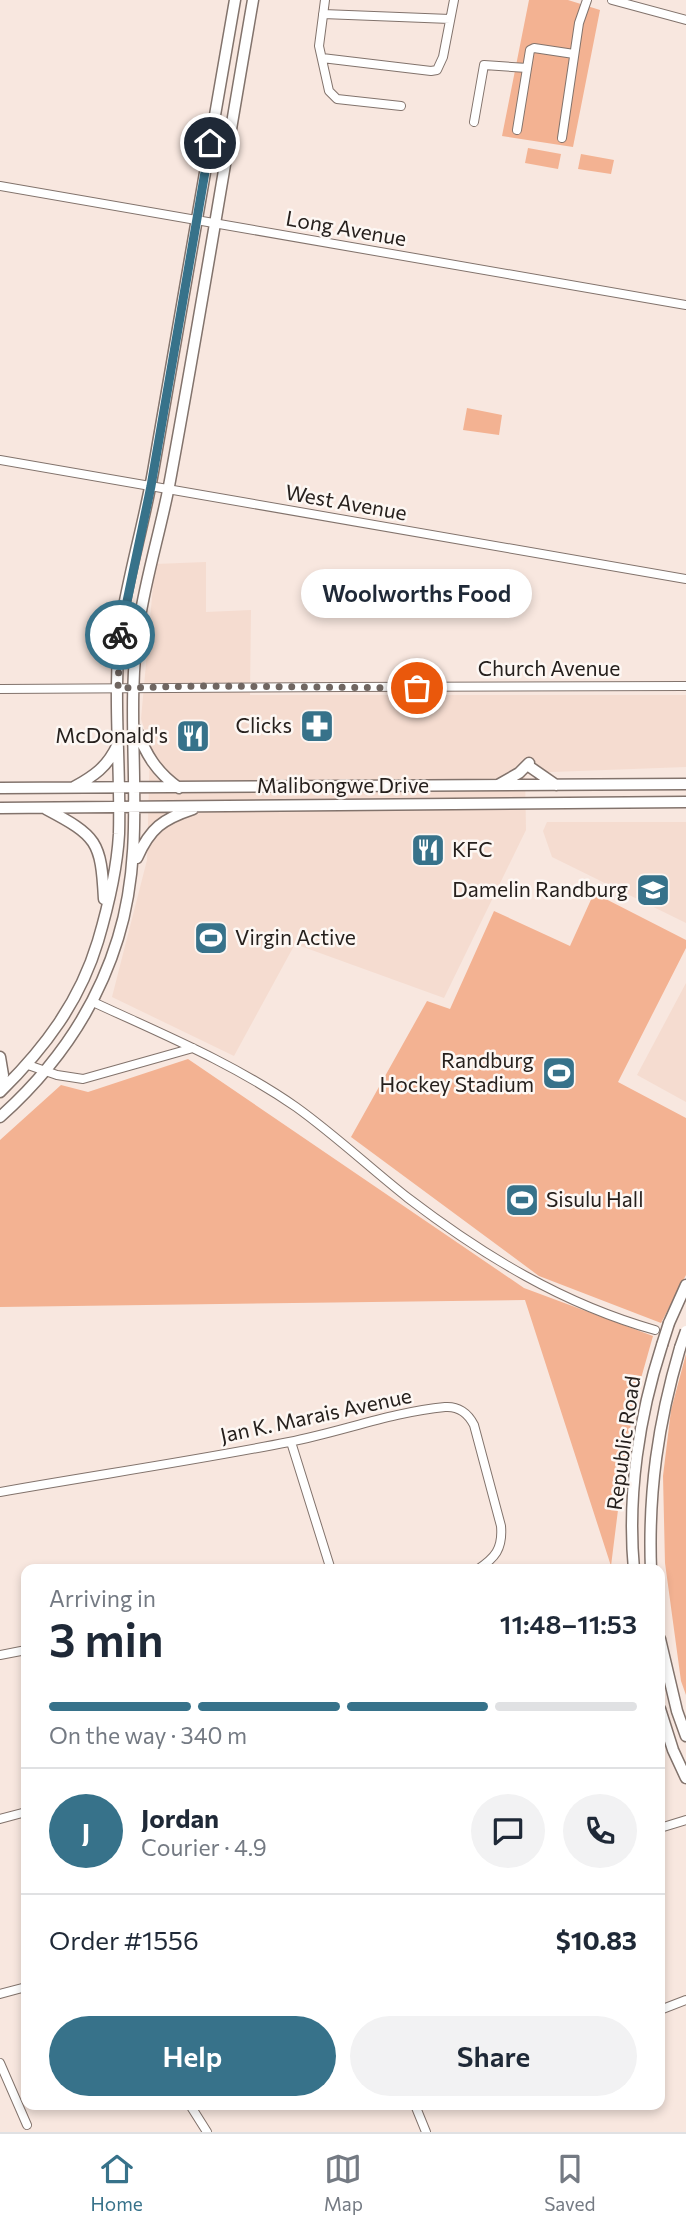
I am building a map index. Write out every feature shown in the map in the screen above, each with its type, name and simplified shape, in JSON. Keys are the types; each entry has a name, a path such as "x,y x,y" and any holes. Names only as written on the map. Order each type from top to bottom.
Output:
{"main road":[{"path":"0,1092 27,1065 74,1001 87,973 105,915 119,836 118,688 122,622 151,486 235,0"},
{"path":"0,1117 24,1096 46,1071 75,1034 93,1002 118,937 134,867 133,688 139,623 168,489 253,0"},
{"path":"134,723 152,763 180,788"},
{"path":"71,788 101,771 110,761 118,744"},
{"path":"496,786 529,765 556,785"},
{"name":"Malibongwe Drive","path":"0,788 686,784"},
{"name":"Malibongwe Drive","path":"0,808 686,802"},
{"path":"134,867 150,833 165,820 203,806"},
{"path":"42,807 82,829 94,843 103,861 105,915"},
{"path":"0,1057 3,1075 0,1083"},
{"name":"Republic Road","path":"634,1564 632,1516 646,1400 662,1345 686,1285"},
{"name":"Republic Road","path":"651,1564 651,1512 656,1450 662,1415 686,1331"},
{"path":"665,1660 686,1737"},
{"path":"665,1725 686,1778"}],"street":[{"path":"326,0 319,39 329,92 337,99 401,106"},
{"path":"322,58 431,71 441,65 454,0"},
{"path":"562,138 579,18 587,0"},
{"path":"612,0 686,19"},
{"path":"323,14 450,19"},
{"path":"517,130 531,48 574,54"},
{"path":"474,122 484,65 487,63 527,68"},
{"name":"Long Avenue","path":"0,186 686,305"},
{"name":"West Avenue","path":"0,460 686,579"},
{"name":"Church Avenue","path":"0,690 686,686"},
{"path":"93,1002 247,1075 325,1129 409,1198 536,1283 575,1302 655,1330"},
{"path":"27,1065 83,1079 194,1048"},
{"name":"Jan K. Marais Avenue","path":"0,1492 291,1442 446,1407 464,1411 474,1425 501,1526 499,1551 485,1564"},
{"path":"291,1442 329,1564"},
{"path":"0,1655 21,1651"},
{"path":"0,1819 21,1813"},
{"path":"665,1826 686,1820"},
{"path":"0,1994 21,1988"},
{"path":"665,2008 686,2000"},
{"path":"0,2063 27,2124"},
{"path":"193,2110 207,2132"},
{"path":"417,2110 426,2132"}],"shaded area":[{"path":"529,0 568,0 600,10 573,147 502,136"},
{"path":"528,148 561,154 558,169 525,163"},
{"path":"581,154 614,160 611,174 578,169"},
{"path":"467,408 502,415 499,435 463,430"},
{"path":"206,562 206,612 251,610 250,695 686,695 686,767 525,773 526,830 444,998 295,944 234,1056 112,997 147,860 150,745 141,719 155,564"},
{"name":"Damelin Randburg","path":"547,822 686,822 686,923 552,857 543,831"},
{"path":"594,893 686,940 686,948 618,1082 686,1118 686,1275 661,1323 539,1276 351,1137 427,1001 450,1009 494,911 570,946"},
{"path":"686,983 686,1102 637,1075"},
{"path":"188,1059 524,1288 653,1336 636,1396 624,1462 611,1564 525,1300 0,1307 0,1140 61,1085 88,1092"},
{"path":"686,1354 686,1695 681,1681 665,1563 663,1476 671,1410"}],"way so far":[{"path":"120,635 118,688 417,688"}],"place":[{"name":"Woolworths Food","path":"417,688"},
{"name":"Clicks","path":"317,726"},
{"name":"McDonald's","path":"193,736"},
{"name":"KFC","path":"428,850"},
{"name":"Damelin Randburg","path":"653,890"},
{"name":"Virgin Active","path":"211,938"},
{"name":"Randburg Hockey Stadium","path":"559,1073"},
{"name":"Sisulu Hall","path":"522,1200"}],"route":[{"path":"120,635 151,486 210,143"}]}
